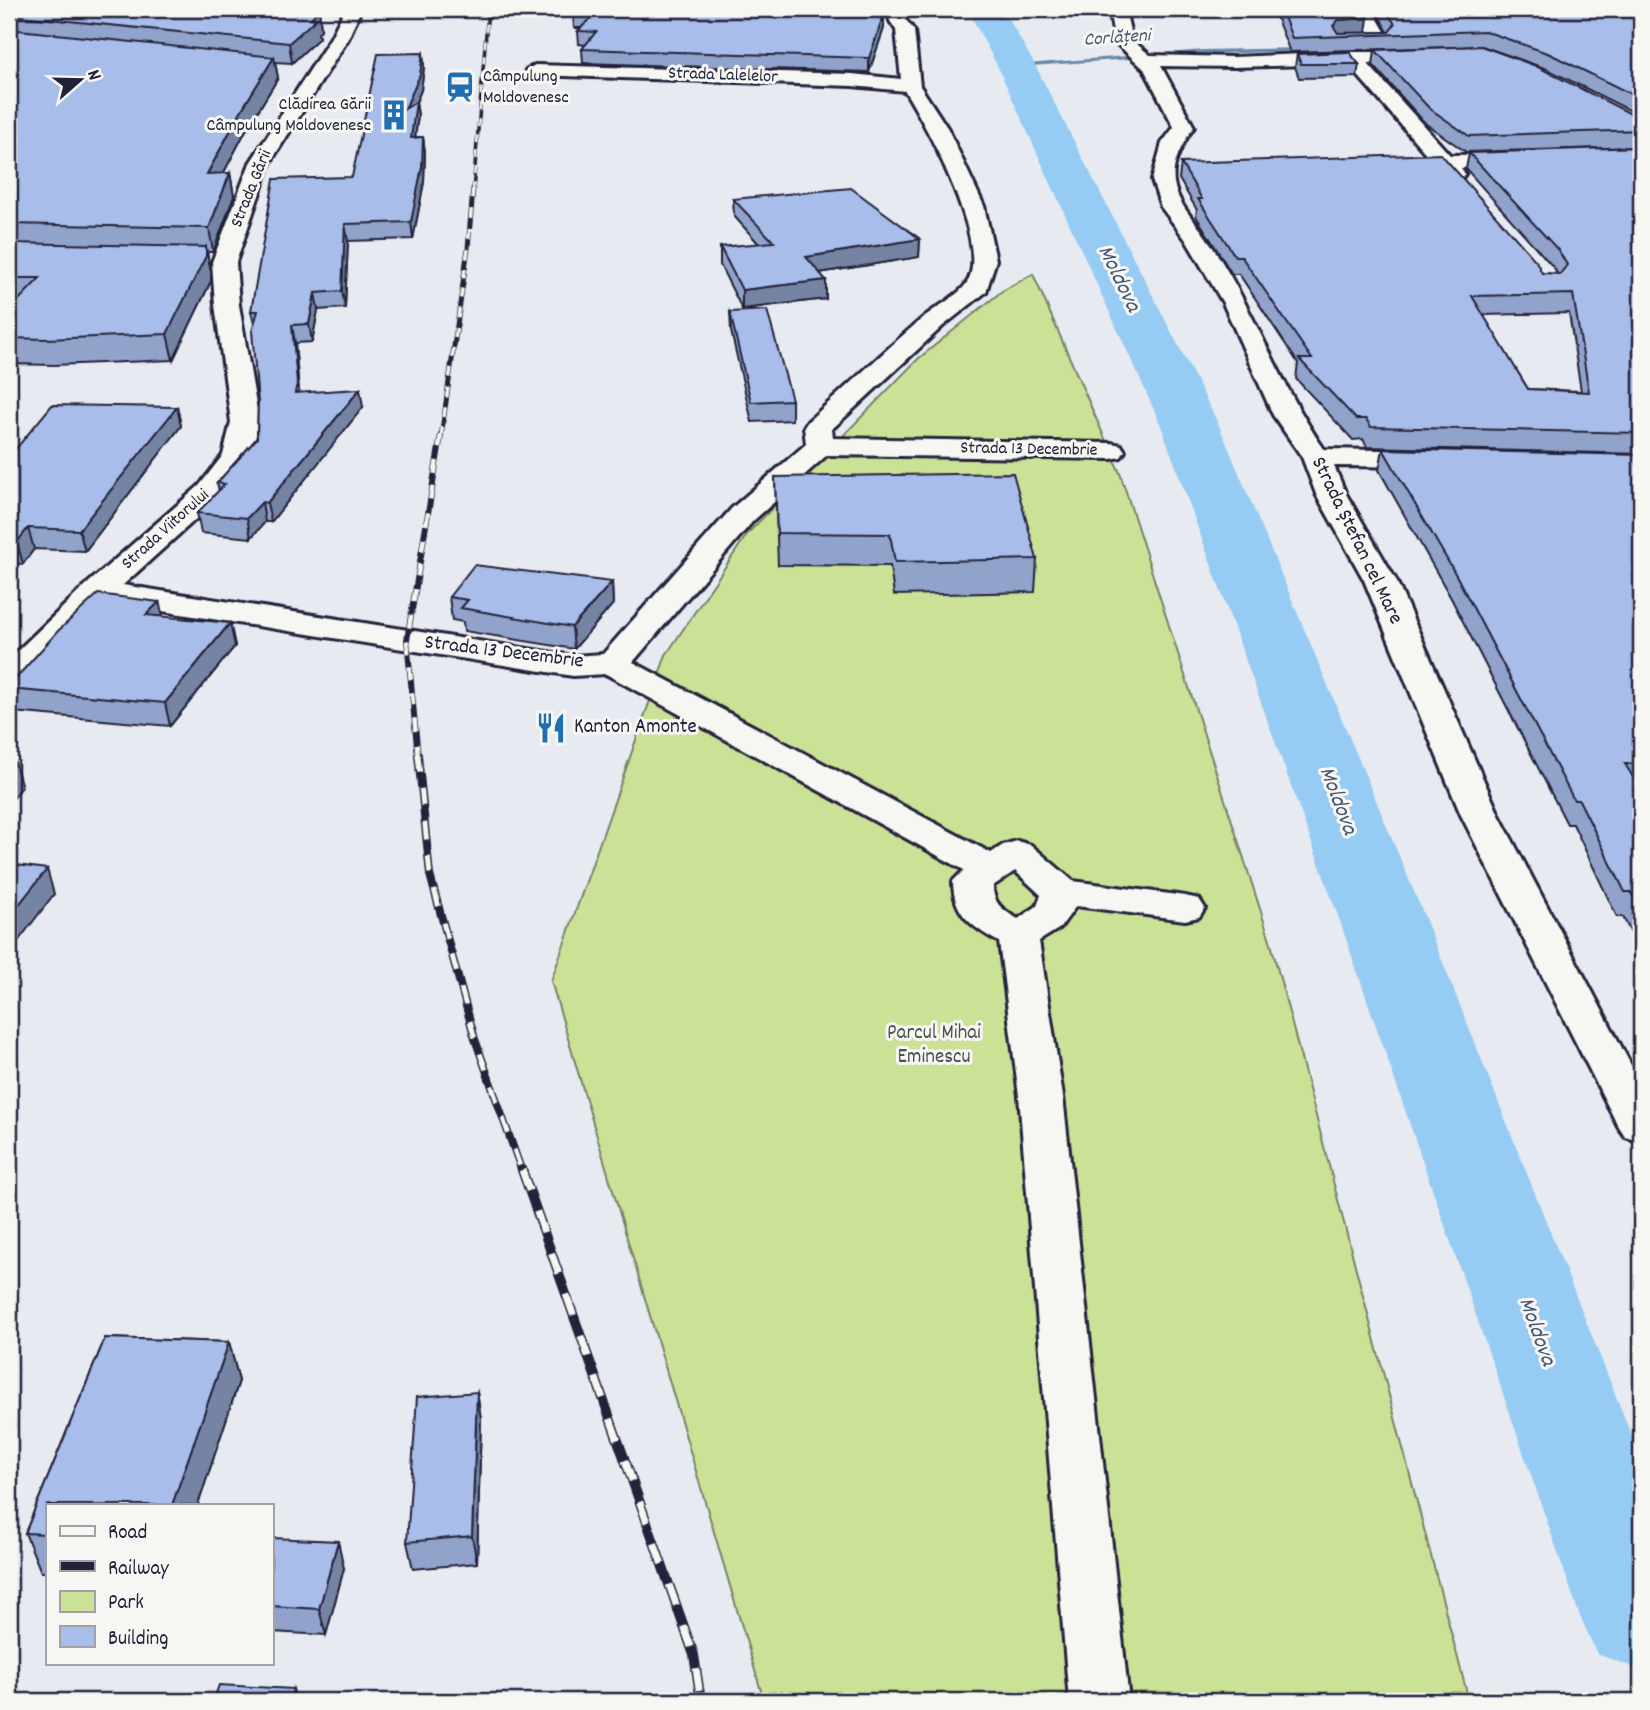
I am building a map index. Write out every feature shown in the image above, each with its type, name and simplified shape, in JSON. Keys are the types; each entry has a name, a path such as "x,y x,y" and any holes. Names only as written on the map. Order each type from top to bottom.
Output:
{"street":[{"path":"1116,9 1124,42 1158,42"},
{"path":"1326,41 1381,40 1364,9"},
{"path":"1614,9 1641,27"},
{"name":"Strada Gării","path":"210,262 308,73 339,39 348,10"},
{"path":"820,446 818,427 934,321 978,287 984,260 973,206 938,129 911,86 905,30 897,15 876,19"},
{"name":"Strada Ștefan cel Mare","path":"1124,42 1152,66 1184,127 1172,143 1175,171 1163,180 1172,207 1196,238 1235,303 1287,415 1315,457 1331,494 1380,580 1480,815 1641,1126"},
{"path":"1144,60 1234,62 1448,55"},
{"path":"1352,57 1471,193"},
{"name":"Strada Lalelelor","path":"535,70 852,80 911,86"},
{"path":"1372,164 1543,159"},
{"name":"Strada Viitorului","path":"9,677 98,591 209,492 237,456 245,422 226,305 210,262"},
{"name":"Strada 13 Decembrie","path":"98,591 573,666 612,664 648,628 662,607 734,523 820,446 1111,451"},
{"path":"1315,457 1454,460"},
{"path":"612,664 990,868"},
{"path":"1018,935 988,919 973,899 974,881 1017,852 1061,892 1185,908"},
{"path":"1018,935 1042,923 1059,908 1061,892"},
{"path":"1018,935 1041,1096 1099,1701"}],"green space":[{"name":"Parcul Mihai Eminescu","path":"1033,274 1120,473 1270,940 1469,1701 764,1701 551,981 666,655 748,533 918,359 1002,291"}],"building":[{"path":"9,9 318,11 311,18 316,19 289,43 9,15"},
{"path":"579,9 823,9 884,14 869,58 582,49 596,32 578,31 594,15 573,15"},
{"path":"1281,9 1363,9 1368,18 1338,20 1333,26 1338,33 1389,32 1395,24 1385,9 1612,9 1641,21 1641,99 1550,54 1485,31 1292,38"},
{"path":"9,29 274,57 207,174 230,173 209,228 9,224"},
{"path":"1481,46 1536,66 1641,118 1641,130 1469,136 1429,108 1375,50"},
{"path":"1349,52 1359,64 1301,64 1297,54"},
{"path":"423,53 420,75 405,109 416,102 411,138 423,137 422,167 411,222 345,224 342,291 315,293 309,324 292,325 297,383 295,393 360,389 267,503 262,502 247,518 197,513 225,484 217,483 257,438 258,403 252,331 258,311 251,311 274,179 352,177 378,54"},
{"path":"1641,147 1641,433 1371,427 1366,419 1356,419 1299,359 1312,359 1241,256 1235,256 1198,199 1202,199 1181,163 1441,154 1536,261 1542,273 1560,274 1567,265 1559,251 1469,153","holes":["1573,294 1589,392 1528,389 1472,296"]},
{"path":"851,188 920,239 806,257 826,280 742,290 720,247 774,242 733,199"},
{"path":"9,243 206,247 206,256 167,334 9,338 9,310 40,278 9,278"},
{"path":"767,310 792,400 751,402 730,312"},
{"path":"52,405 177,407 79,530 28,528 17,542 9,542 9,457"},
{"path":"1383,449 1641,455 1641,764 1625,764 1641,790 1641,912 1631,892 1625,892 1579,800 1574,800 1456,575"},
{"path":"1013,473 1037,559 895,562 890,534 777,533 775,477"},
{"path":"474,565 612,582 572,627 461,608 468,600 449,597"},
{"path":"98,594 159,602 146,615 230,623 165,703 9,689 58,631"},
{"path":"9,864 47,869 9,917"},
{"path":"105,1338 229,1342 172,1504 46,1504 46,1534 25,1533"},
{"path":"477,1392 472,1536 407,1542 417,1397"},
{"path":"273,1538 338,1541 319,1609 273,1606"},
{"path":"219,1685 293,1689 290,1701 133,1701 135,1696 214,1699"}],"waterway":[{"name":"Moldova","path":"985,9 1016,65 1189,423 1380,913 1641,1614"},
{"name":"Corlățeni","path":"1440,47 1496,46"},
{"name":"Corlățeni","path":"1016,65 1204,52 1307,50"}],"railway":[{"path":"473,191 488,9"},
{"path":"441,437 468,248 473,189"},
{"path":"418,757 407,640 441,435"},
{"path":"418,755 430,875 475,1039 522,1172"},
{"path":"522,1170 694,1655 701,1701"}],"place":[{"name":"Câmpulung Moldovenesc","path":"460,87"},
{"name":"Clădirea Gării Câmpulung Moldovenesc","path":"394,115"},
{"name":"Kanton Amonte","path":"551,728"}]}
